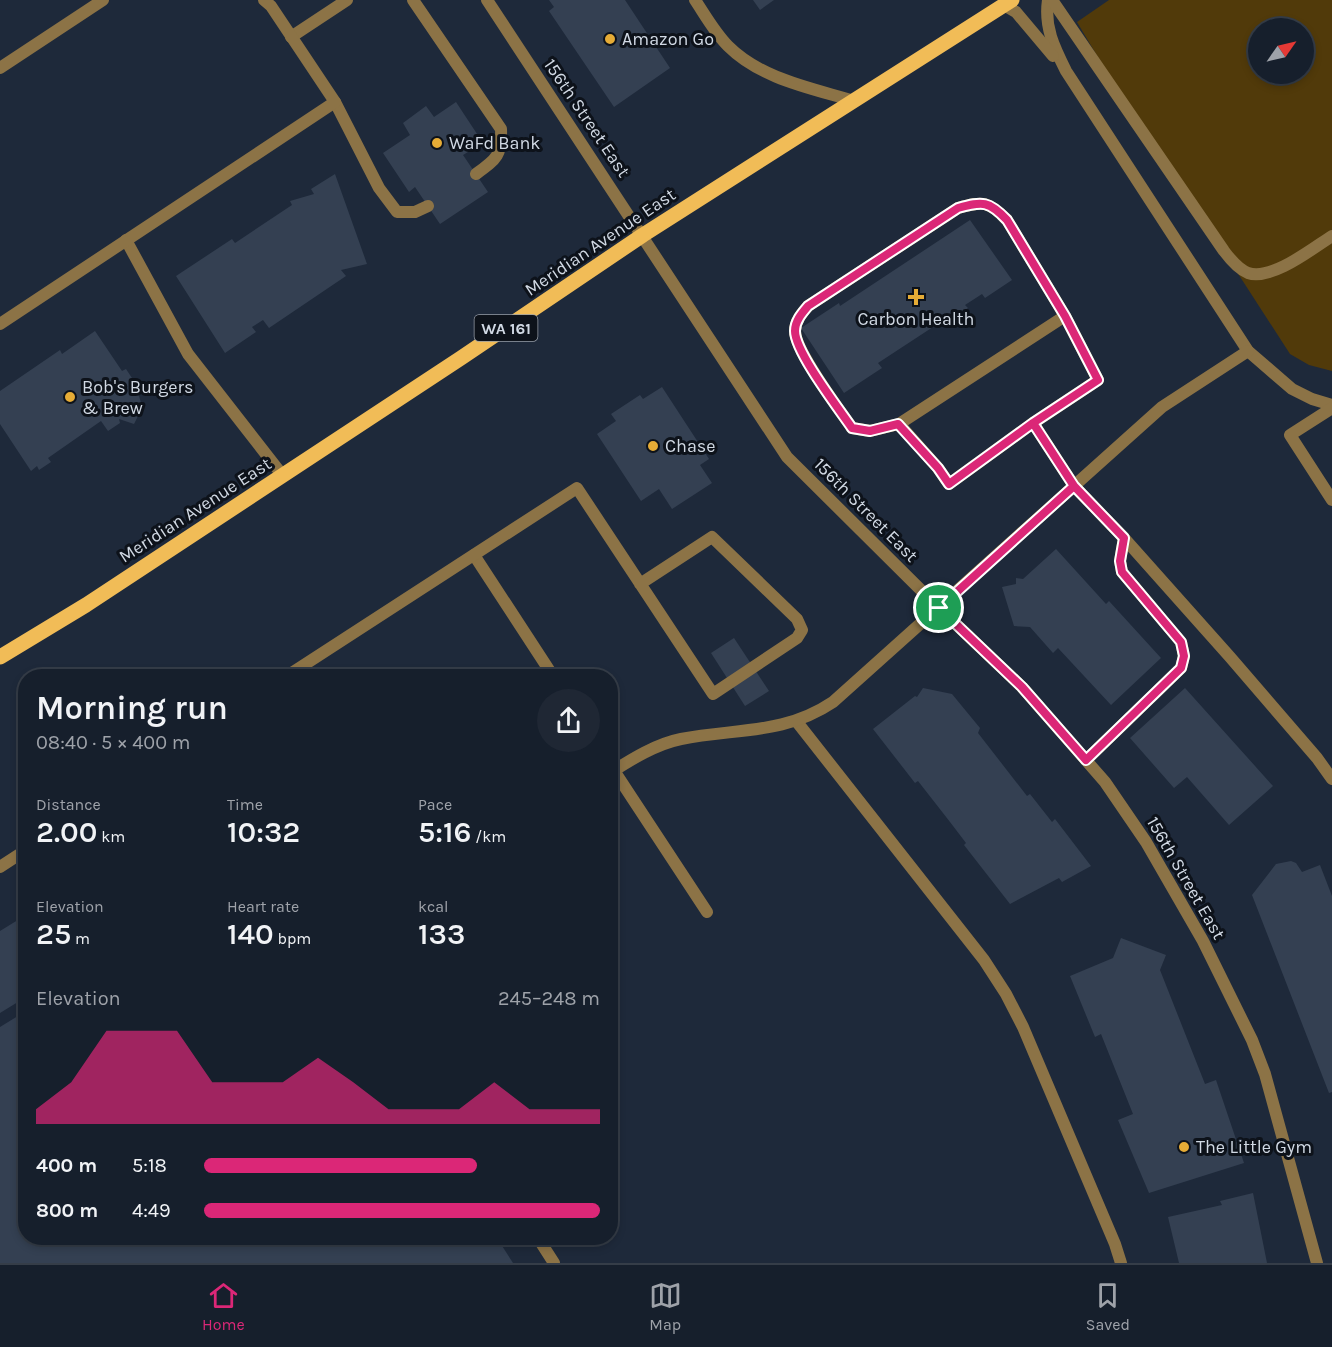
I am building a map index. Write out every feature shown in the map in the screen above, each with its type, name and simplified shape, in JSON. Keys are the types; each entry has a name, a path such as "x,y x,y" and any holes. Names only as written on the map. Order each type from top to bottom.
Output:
{"main road":[{"name":"Meridian Avenue East","path":"0,657 86,605 283,476 643,235 1008,2"}],"street":[{"path":"0,68 103,0"},
{"path":"264,0 271,6 335,102 379,188 397,212 416,212 428,206"},
{"path":"291,37 347,0"},
{"path":"413,0 501,129 502,148 491,164 476,174"},
{"name":"156th Street East","path":"487,0 788,457 939,608 1022,687 1105,782 1146,842 1203,941 1252,1040 1265,1074 1317,1263"},
{"path":"695,0 728,46 765,72 854,101"},
{"path":"1050,0 1046,18 1050,39 1066,71 1248,351 1292,389 1332,407"},
{"path":"1050,0 1224,251 1236,264 1248,273 1274,270 1293,261 1332,236"},
{"path":"1008,2 1066,71"},
{"path":"0,324 335,102"},
{"path":"898,424 938,468 949,484 1033,423 1098,380 1065,316 1007,220 994,207 978,202 958,208 808,306 799,318 795,329 797,341 816,376 852,428 870,431 898,424 1065,316"},
{"path":"126,240 188,354 283,476"},
{"path":"618,766 643,753 681,739 772,728 797,722 819,712 833,702 1162,408 1248,351"},
{"path":"1332,407 1290,435 1332,500"},
{"path":"1033,423 1074,486 1124,538 1289,726 1332,779"},
{"path":"298,669 577,488 666,624 713,694 797,638 802,630 796,619 712,537 640,584"},
{"path":"1086,760 1181,668 1184,656 1181,642 1122,572 1120,561 1124,538"},
{"path":"474,555 548,669"},
{"path":"797,722 984,960 1006,994 1023,1027 1121,1263"},
{"path":"618,778 707,912"},
{"path":"0,867 18,855"},
{"path":"542,1245 554,1263"}],"shaded area":[{"path":"1109,0 1332,0 1332,371 1309,365 1290,354 1077,22"}],"building":[{"name":"Amazon Go","path":"549,0 625,0 670,68 614,107 549,11 554,7"},
{"path":"753,0 774,0 760,10"},
{"path":"456,102 483,143 463,155 488,192 440,224 415,187 409,192 383,153 410,135 403,123 426,106 434,117"},
{"path":"335,174 367,264 341,270 346,276 269,328 263,320 252,327 256,332 225,353 176,276 232,239 235,243 292,205 290,201 314,194 311,189"},
{"path":"970,220 1012,280 985,298 982,294 965,305 968,308 938,328 936,325 878,363 882,368 844,393 801,328 839,303 840,306"},
{"name":"Bob's Burgers & Brew","path":"95,331 122,371 126,369 136,384 129,390 138,392 141,403 139,414 134,424 119,419 120,423 108,431 101,421 48,458 51,462 39,470 37,466 31,471 0,424 0,391 60,350 62,354"},
{"name":"Chase","path":"662,387 709,459 700,465 712,483 672,509 659,489 641,501 597,434 616,421 611,414 640,395 643,399"},
{"path":"1056,549 1106,604 1109,601 1161,658 1111,705 1058,648 1053,653 1030,627 1014,626 1002,587 1016,584 1016,578 1023,579"},
{"path":"734,638 769,691 745,706 711,653"},
{"path":"923,688 952,694 980,728 978,733 1027,796 1030,794 1052,822 1055,819 1091,866 1062,882 1059,878 1010,904 918,781 915,783 873,729 915,696 917,697"},
{"path":"1185,688 1273,786 1229,825 1187,777 1174,788 1130,738"},
{"path":"1291,861 1296,863 1302,872 1320,865 1332,896 1332,1092 1329,1093 1252,895 1276,864"},
{"path":"18,920 18,1002 0,1013 0,931"},
{"path":"1121,938 1166,955 1160,970 1205,1084 1216,1080 1244,1163 1149,1193 1118,1120 1133,1114 1101,1034 1095,1037 1070,976 1113,958"},
{"path":"18,1016 18,1245 501,1245 513,1263 0,1263 0,1027"},
{"path":"1253,1193 1267,1263 1179,1263 1168,1217 1222,1205 1220,1201"}],"place":[{"name":"Amazon Go","path":"610,39"},
{"name":"WaFd Bank","path":"437,143"},
{"name":"Carbon Health","path":"916,297"},
{"name":"Bob's Burgers & Brew","path":"70,397"},
{"name":"Chase","path":"653,446"},
{"name":"The Little Gym","path":"1184,1147"}],"route":[{"path":"939,608 1022,687 1086,760 1181,668 1184,656 1181,642 1122,572 1120,561 1124,538 1074,486 1033,423 1098,380 1065,316 1007,220 994,207 978,202 958,208 808,306 799,318 795,329 797,341 816,376 852,428 870,431 898,424 938,468 949,484 1033,423 1061,465 1074,486 939,608"}]}
